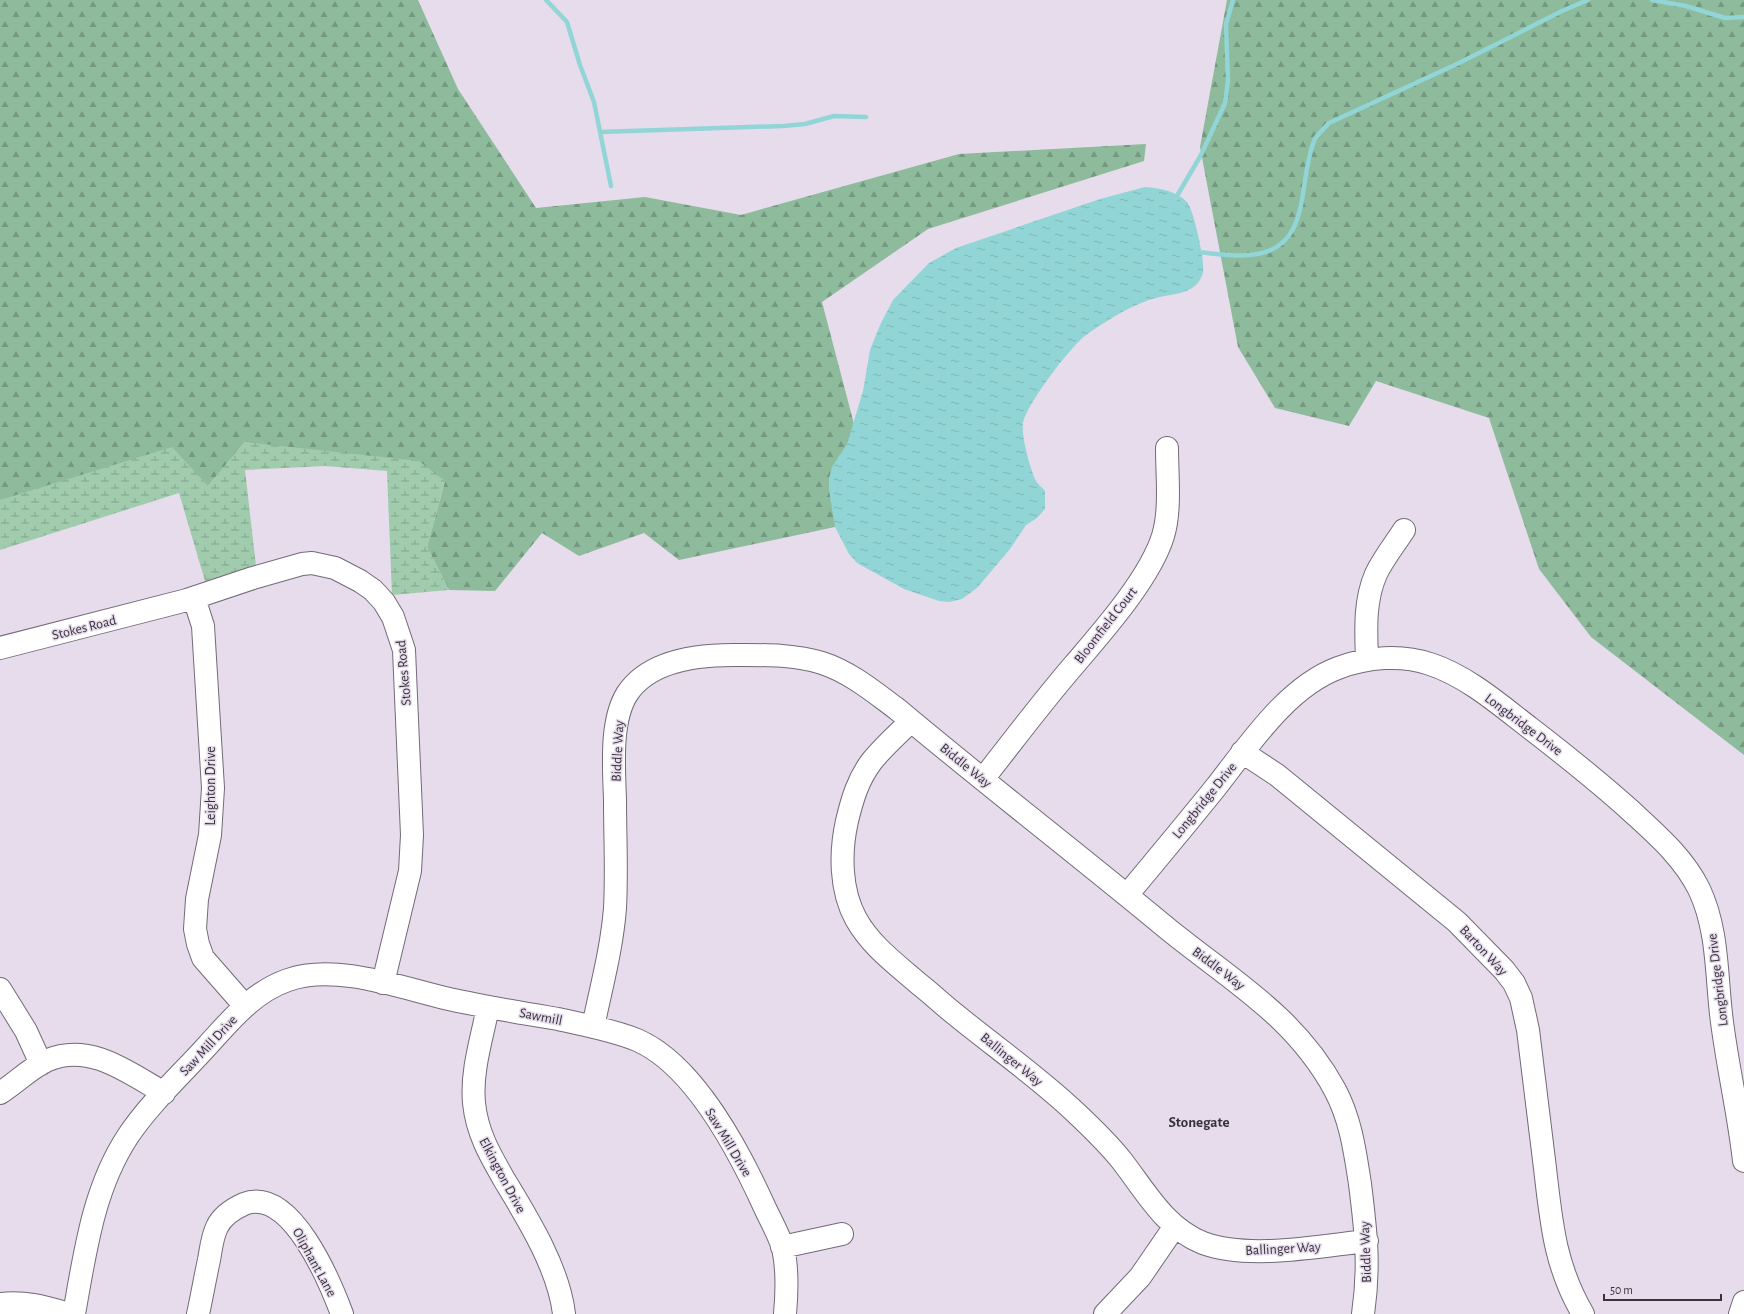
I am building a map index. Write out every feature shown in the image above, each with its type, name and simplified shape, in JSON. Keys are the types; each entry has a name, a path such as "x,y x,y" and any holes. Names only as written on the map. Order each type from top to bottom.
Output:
{"street":[{"name":"Bloomfield Court","path":"983,779 1073,665 1094,642 1133,590 1150,564 1163,537 1166,525 1167,448"},
{"path":"1367,660 1366,621 1371,586 1380,565 1404,530"},
{"name":"Stokes Road","path":"0,648 194,598 253,578 302,564 312,563 335,568 360,581 373,590 384,602 393,617 404,650 406,668 412,853 410,871 383,983"},
{"name":"Leighton Drive","path":"194,598 203,626 213,788 210,835 196,898 195,929 203,958 245,1006"},
{"name":"Biddle Way","path":"593,1027 606,964 614,910 616,884 616,727 622,705 627,694 638,680 654,669 671,663 707,657 762,654 802,658 823,663 862,684 911,721 1179,938 1253,994 1280,1018 1305,1044 1335,1090 1343,1106 1349,1126 1357,1164 1367,1241 1367,1279 1363,1314"},
{"name":"Longbridge Drive","path":"1127,895 1242,752 1293,696 1322,676 1338,668 1367,660 1393,657 1412,659 1448,671 1497,702 1565,755 1649,826 1678,856 1690,873 1700,891 1712,932 1716,954 1721,1019 1744,1161"},
{"name":"Ballinger Way","path":"911,721 871,762 858,785 849,813 843,843 842,859 846,889 856,918 884,954 954,1014 1057,1095 1103,1138 1123,1162 1152,1204 1175,1226 1190,1237 1204,1243 1235,1250 1281,1250 1367,1241"},
{"name":"Barton Way","path":"1242,752 1277,775 1446,911 1493,958 1514,983 1521,998 1528,1030 1556,1246 1567,1284 1583,1314"},
{"name":"Saw Mill Drive","path":"74,1314 92,1220 106,1177 126,1138 143,1116 245,1006 268,989 286,980 306,975 348,975 488,1007"},
{"path":"0,989 26,1031 42,1064"},
{"name":"Sawmill","path":"488,1007 593,1027"},
{"name":"Elkington Drive","path":"488,1007 474,1073 474,1102 476,1117 486,1148 511,1190 552,1269 559,1287 564,1314"},
{"name":"Saw Mill Drive","path":"593,1027 636,1040 655,1049 672,1062 687,1077 707,1104 733,1145 752,1180 782,1247 786,1272 785,1314"},
{"path":"0,1093 42,1064 62,1056 76,1054 103,1059 164,1093"},
{"name":"Oliphant Lane","path":"198,1314 217,1227 224,1216 234,1208 247,1203 261,1203 274,1207 286,1215 297,1226 327,1281 342,1314"},
{"path":"1105,1314 1140,1277 1175,1226"},
{"path":"782,1247 842,1234"},
{"path":"0,1304 33,1304 69,1314"}],"green space":[{"path":"0,0 418,0 458,89 536,208 645,197 741,215 959,154 1146,144 1144,161 928,229 822,302 854,424 835,527 679,560 644,533 579,556 542,533 495,591 449,590 427,547 445,481 245,442 208,486 0,500"},
{"path":"1227,0 1744,0 1744,755 1591,637 1539,569 1489,418 1376,381 1349,426 1275,408 1238,347 1200,147"},
{"path":"245,442 419,461 445,481 427,547 449,590 392,595 387,471 325,466 245,470 257,575 208,591 179,493 0,550 0,500 172,447 208,486"}],"water":[{"path":"1145,187 1162,189 1178,195 1187,202 1193,215 1198,236 1203,274 1196,285 1187,291 1153,299 1130,308 1086,335 1070,351 1040,390 1026,414 1023,423 1023,436 1035,479 1045,491 1045,509 1037,518 1026,525 1010,549 977,588 962,599 949,602 939,601 904,589 857,563 849,554 835,527 829,490 829,478 832,467 847,444 863,391 870,350 880,325 893,300 929,263 956,248 1100,199"}],"waterway":[{"path":"546,0 567,22 580,65 594,102 611,186"},
{"path":"1174,201 1201,155 1225,103 1228,81 1226,24 1233,0"},
{"path":"1195,252 1250,255 1270,250 1284,241 1293,228 1299,212 1309,158 1314,141 1329,123 1459,63 1562,11 1588,0"},
{"path":"1652,0 1686,6 1725,18 1744,17"},
{"path":"600,132 783,126 805,124 834,116 866,117"}],"district":[{"name":"Stonegate","path":"1199,1122"}]}
